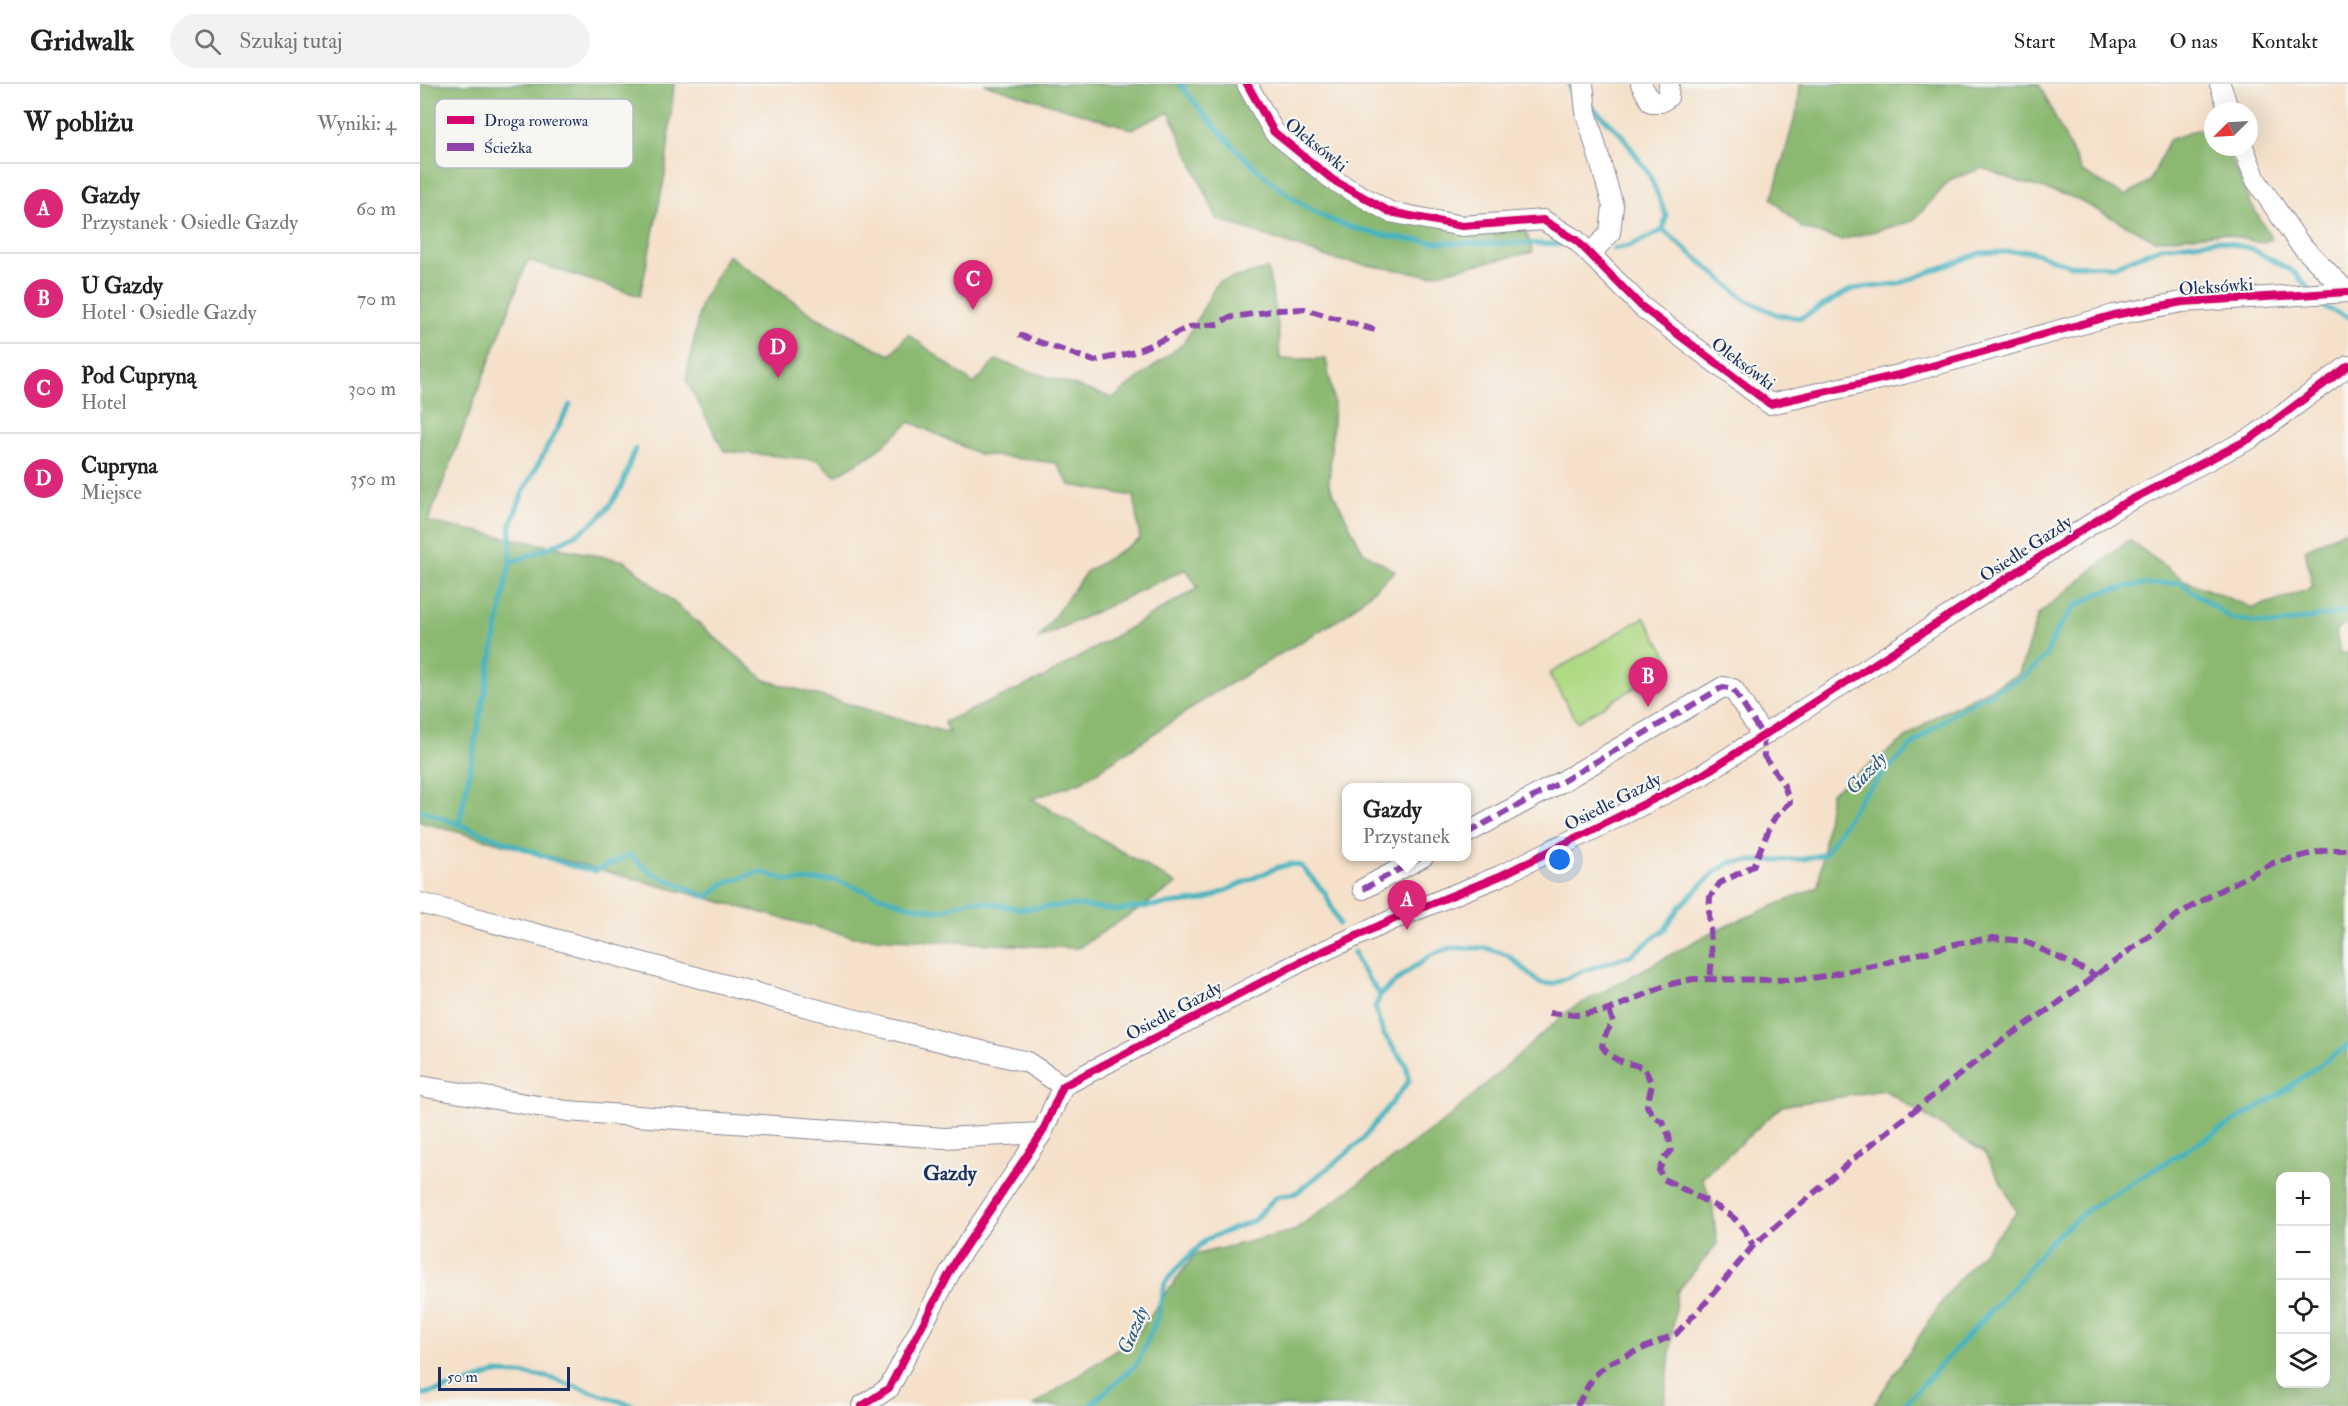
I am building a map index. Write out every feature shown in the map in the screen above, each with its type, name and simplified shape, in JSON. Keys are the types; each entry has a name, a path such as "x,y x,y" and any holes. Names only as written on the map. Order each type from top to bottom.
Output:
{"street":[{"name":"Oleksówki","path":"1247,84 1274,132 1333,180 1390,212 1462,226 1543,220 1576,240 1642,307 1770,404 1903,374 2114,315 2182,302 2347,291"},
{"path":"1641,84 1651,102 1660,102 1668,96 1670,84"},
{"path":"2220,84 2226,102"},
{"path":"1584,96 1613,207 1610,233 1590,254"},
{"path":"2247,156 2256,180 2299,243 2347,291"},
{"name":"Osiedle Gazdy","path":"1063,1086 1304,960 1394,919 1521,866 1702,775 2119,507 2253,437 2348,366"},
{"path":"1471,831 1563,781 1723,687 1733,689 1763,736"},
{"path":"1363,889 1415,861"},
{"path":"420,903 886,1028 1027,1062 1063,1086 1042,1133 957,1259 889,1388 862,1406"},
{"path":"420,1086 567,1111 944,1138 1042,1133"}],"green space":[{"path":"420,84 674,84 665,175 640,296 528,260 428,522 625,561 765,680 949,733 944,722 1043,678 1198,588 1186,569 1038,639 1086,572 1140,539 1134,496 1070,485 1056,463 979,454 910,422 874,453 835,476 818,460 724,451 686,380 701,303 728,255 816,317 890,355 908,334 974,384 996,360 1113,398 1184,343 1218,282 1268,269 1278,325 1280,359 1326,359 1334,404 1329,484 1363,552 1395,571 1343,617 1216,692 1083,781 1032,799 1177,884 1078,948 853,937 420,822"},
{"path":"984,84 1238,84 1248,107 1353,202 1524,226 1533,252 1429,275 1336,260 1217,219 1169,112 1132,129"},
{"path":"1800,84 2039,84 2082,172 2125,196 2150,181 2169,140 2204,127 2204,156 2230,156 2251,204 2272,239 2260,243 2223,233 2155,240 2072,197 2013,180 1983,168 1951,179 1913,221 1841,240 1802,228 1772,199 1798,106"},
{"path":"2348,529 2348,623 2336,629 2340,653 2348,653 2348,1406 1873,1406 1950,1290 2017,1212 1984,1152 1884,1090 1782,1106 1702,1178 1712,1202 1717,1244 1677,1292 1664,1406 1033,1406 1134,1338 1194,1255 1293,1231 1447,1119 1569,1010 1712,932 1818,887 1831,793 1936,716 2019,674 2038,615 2129,540 2184,580 2253,608 2313,588 2305,550"},
{"path":"1644,617 1673,665 1577,722 1549,674"}],"waterway":[{"path":"1180,84 1214,126 1256,168 1278,187 1326,218 1359,230 1417,240 1459,243 1560,244"},
{"path":"1569,84 1571,90 1579,96"},
{"path":"1591,106 1621,134 1649,174 1666,215 1663,230 1746,300 1778,315 1801,318 1852,289 1898,284 1980,253 2029,251 2070,265 2114,266 2162,247 2218,240 2252,249 2294,272 2310,290"},
{"path":"1613,249 1632,245 1663,230"},
{"path":"2318,299 2326,308 2348,317"},
{"path":"459,825 510,563 511,524 523,492 570,405"},
{"path":"510,563 556,545 597,519 609,507 621,488 635,449"},
{"name":"Gazdy","path":"1089,1406 1137,1364 1157,1319 1165,1283 1182,1263 1207,1239 1253,1221 1276,1197 1296,1193 1341,1158 1362,1140 1409,1081 1406,1065 1383,1033 1375,1008 1380,995 1408,971 1433,954 1451,948 1487,948 1509,956 1540,983 1553,984 1631,955 1665,929 1679,907 1715,872 1732,862 1804,859 1825,854 1861,797 1909,748 1962,708 2026,675 2046,656 2055,634 2073,608 2099,593 2130,586 2179,582 2232,619 2273,625 2348,611"},
{"path":"420,810 568,865 596,871 629,855 652,873 708,897 723,884 760,872 789,881 834,880 906,905 941,911 971,900 1021,909 1075,905 1115,910 1205,900 1276,868 1291,864 1301,866 1325,893 1339,924"},
{"path":"1354,952 1359,965 1380,995"},
{"path":"1903,1406 2021,1278 2047,1244 2090,1208 2278,1095 2348,1045"},
{"name":"Gazdy","path":"420,1395 467,1384 495,1373 520,1374 547,1377 634,1406"}],"marked path":[{"path":"1019,335 1094,361 1131,353 1189,327 1218,324 1228,318 1278,310 1304,309 1375,330"},
{"path":"1471,831 1563,781 1723,687 1733,689 1763,736 1764,756 1783,783 1790,802 1773,820 1753,866 1720,883 1710,897 1712,959 1710,978"},
{"path":"1577,1406 1593,1377 1607,1364 1676,1334 1753,1246 1853,1159 2007,1037 2054,1006 2179,914 2215,893 2273,863 2326,850 2348,850"},
{"path":"1363,889 1415,861"},
{"path":"1549,1013 1576,1015 1609,1010 1667,985 1693,979 1792,980 1819,977 1878,965 1959,943 1993,938 2024,941 2097,976"},
{"path":"1609,1010 1613,1022 1602,1046 1620,1061 1644,1068 1652,1084 1647,1106 1654,1117 1663,1122 1669,1136 1671,1151 1665,1157 1659,1170 1663,1179 1731,1216 1743,1228 1753,1246"}],"cycle path":[{"path":"1247,84 1274,132 1333,180 1390,212 1462,226 1543,220 1576,240 1642,307 1770,404 1903,374 2114,315 2182,302 2348,292"},
{"path":"862,1406 889,1388 957,1259 1042,1133 1063,1086 1304,960 1394,919 1500,876 1702,775 2119,506 2253,437 2348,366"}],"place":[{"name":"Pod Cupryną","path":"973,310"},
{"name":"Cupryna","path":"778,378"},
{"name":"U Gazdy","path":"1648,707"},
{"name":"Gazdy","path":"1407,930"}],"district":[{"name":"Gazdy","path":"950,1173"}]}
